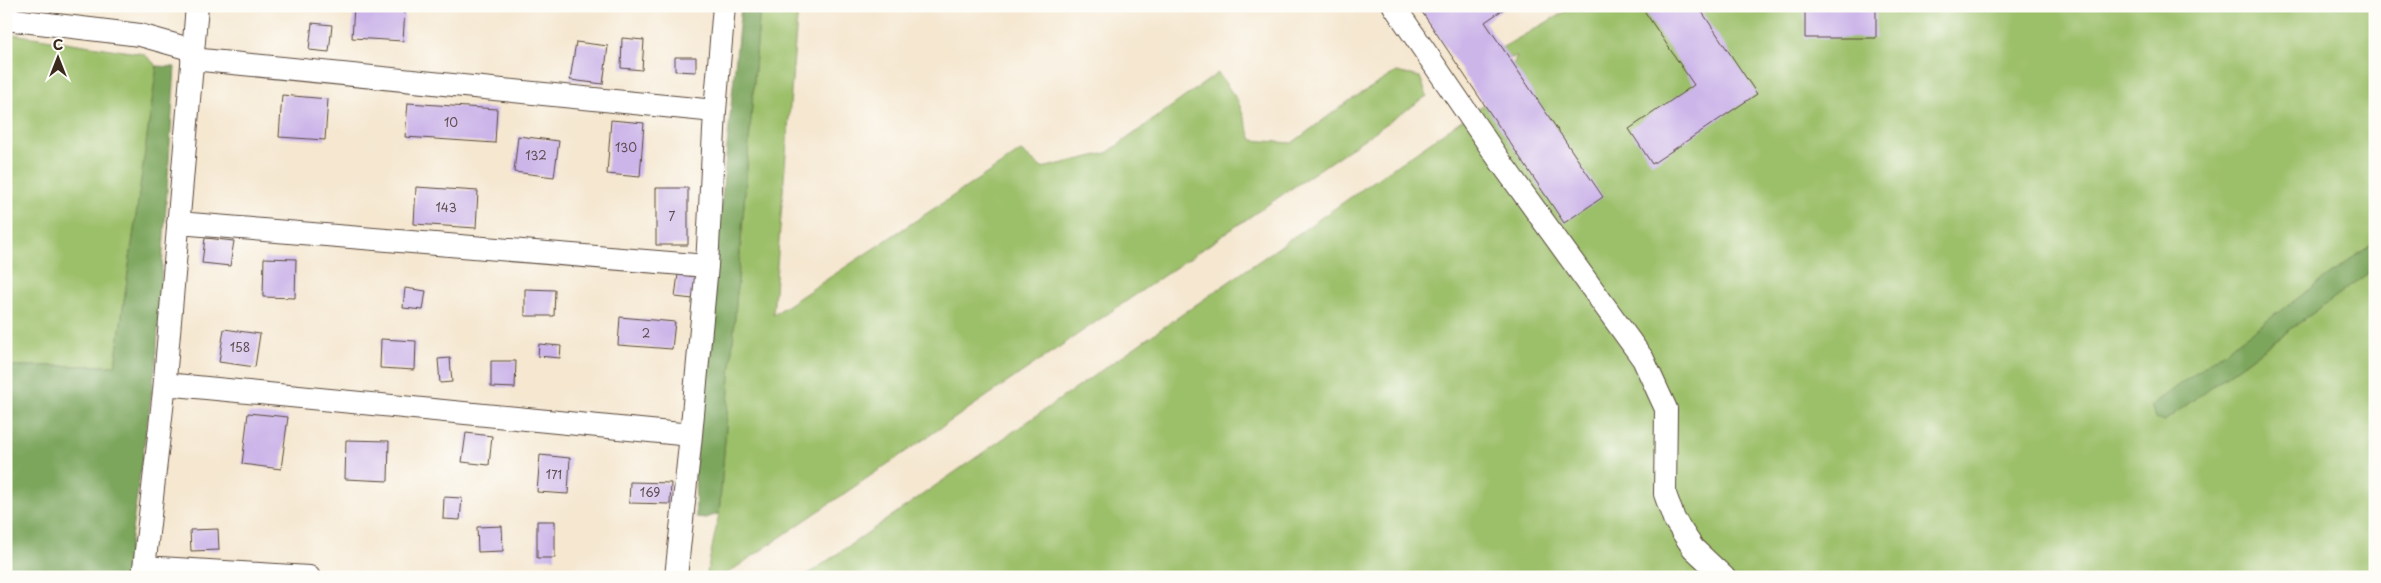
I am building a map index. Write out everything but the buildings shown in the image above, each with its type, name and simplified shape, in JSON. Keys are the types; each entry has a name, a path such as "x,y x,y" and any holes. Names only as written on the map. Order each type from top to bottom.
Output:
{"street":[{"path":"197,6 165,384 144,572 310,577"},
{"path":"676,577 707,266 715,111 724,6"},
{"path":"1394,6 1500,161 1644,359 1666,409 1665,494 1674,519 1693,548 1724,577"},
{"path":"6,19 140,35 192,54 715,111"},
{"path":"178,223 707,266"},
{"path":"165,384 691,435"}],"green space":[{"path":"741,6 760,6 719,514 705,518 696,517 695,468"},
{"path":"760,6 798,6 773,315 1021,151 1042,168 1107,153 1218,73 1238,101 1252,140 1292,143 1349,101 1396,72 1420,77 1427,96 722,577 706,577 719,514"},
{"path":"1575,6 2375,6 2375,242 2151,406 2163,422 2375,268 2375,577 804,577 1495,97 1517,57 1475,63"},
{"path":"6,33 144,54 157,66 115,366 6,366"},
{"path":"157,66 175,67 156,362 125,577 6,577 6,366 115,366"},
{"path":"2375,242 2375,268 2163,422 2155,418 2151,405"}]}
